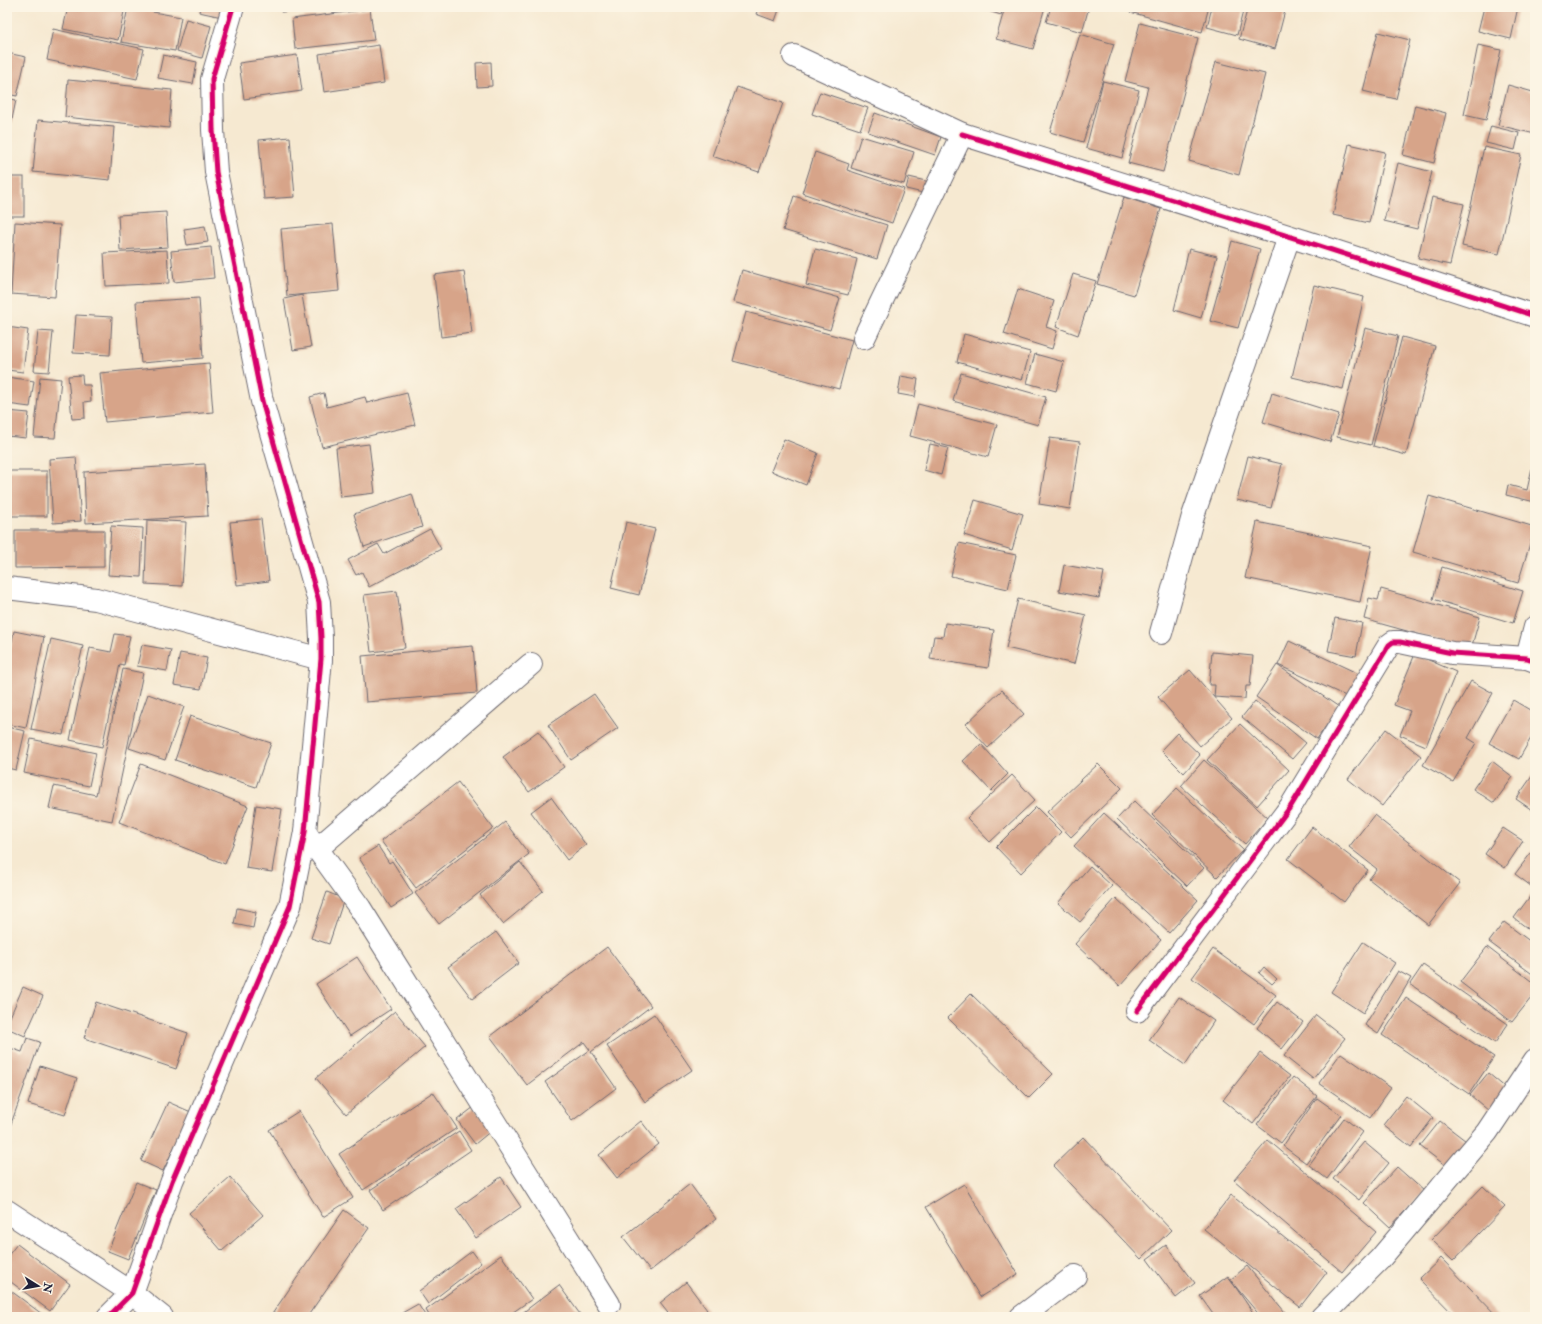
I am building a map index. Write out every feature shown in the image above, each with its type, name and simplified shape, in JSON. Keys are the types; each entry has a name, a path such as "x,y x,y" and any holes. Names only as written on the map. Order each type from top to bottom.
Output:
{"street":[{"path":"108,1317 132,1293 172,1181 290,906 311,840 321,638 319,602 262,401 216,172 212,79 233,7"},
{"path":"794,56 962,134 1535,316"},
{"path":"864,338 962,134"},
{"path":"1161,633 1192,516 1289,237"},
{"path":"7,588 96,599 320,660"},
{"path":"1136,1011 1291,806 1388,646 1393,642 1400,642 1452,654 1531,659 1535,627"},
{"path":"311,840 531,664"},
{"path":"311,840 360,908 609,1304"},
{"path":"1322,1317 1380,1259 1487,1132 1535,1060"},
{"path":"7,1211 132,1293 162,1317"},
{"path":"1021,1317 1075,1276"}],"building":[{"path":"68,7 125,7 118,40 63,29"},
{"path":"128,7 154,8 153,12 181,17 175,51 121,42"},
{"path":"200,7 225,7 222,17 199,12"},
{"path":"281,7 337,7 337,8 281,12"},
{"path":"759,7 780,7 775,21 756,14"},
{"path":"975,7 1003,7 1001,15"},
{"path":"1005,7 1045,7 1033,49 996,39"},
{"path":"1051,7 1089,7 1082,32 1046,22"},
{"path":"1131,7 1209,7 1202,32 1130,12"},
{"path":"1212,7 1244,7 1237,35 1207,27"},
{"path":"1248,7 1286,7 1275,49 1239,39"},
{"path":"1484,7 1518,7 1511,39 1478,31"},
{"path":"370,9 374,40 295,49 292,19"},
{"path":"186,19 211,26 202,58 177,51"},
{"path":"1140,23 1198,38 1163,172 1128,163 1148,87 1125,81"},
{"path":"53,29 144,49 137,79 47,60"},
{"path":"1378,32 1410,40 1396,99 1363,91"},
{"path":"1080,34 1114,44 1083,142 1050,132"},
{"path":"379,45 384,83 324,92 319,54"},
{"path":"1478,45 1501,50 1486,120 1464,115"},
{"path":"7,53 26,57 17,96 7,94"},
{"path":"163,55 197,62 193,84 158,78"},
{"path":"297,55 302,91 244,99 239,63"},
{"path":"491,62 492,86 477,87 476,63"},
{"path":"1216,62 1265,74 1239,175 1189,161"},
{"path":"68,80 172,90 169,128 65,117"},
{"path":"1103,81 1139,90 1122,158 1086,148"},
{"path":"1508,85 1533,92 1535,88 1535,134 1498,125"},
{"path":"737,87 783,103 759,172 712,156"},
{"path":"820,92 868,108 860,130 812,114"},
{"path":"7,98 16,100 9,134 7,133"},
{"path":"1415,105 1446,113 1434,163 1403,155"},
{"path":"875,113 941,137 935,155 868,132"},
{"path":"38,120 114,127 110,180 33,172"},
{"path":"1491,126 1519,133 1515,150 1486,143"},
{"path":"861,136 914,152 904,184 851,168"},
{"path":"290,137 295,197 264,199 259,140"},
{"path":"1349,144 1385,152 1369,223 1333,215"},
{"path":"1484,147 1521,155 1499,254 1462,246"},
{"path":"815,152 849,164 847,170 904,189 892,223 802,193"},
{"path":"1398,163 1432,172 1417,229 1384,221"},
{"path":"7,177 24,177 24,216 7,216"},
{"path":"909,177 930,182 927,194 906,189"},
{"path":"794,196 887,225 877,259 783,230"},
{"path":"1124,197 1161,209 1134,295 1097,284"},
{"path":"1432,197 1464,204 1450,265 1418,258"},
{"path":"166,212 168,247 120,250 118,215"},
{"path":"15,222 60,225 55,297 11,294"},
{"path":"333,224 339,291 287,296 281,229"},
{"path":"205,226 208,242 187,245 184,229"},
{"path":"1232,241 1260,249 1238,328 1210,321"},
{"path":"211,247 214,278 174,282 171,251"},
{"path":"815,249 857,259 848,295 806,285"},
{"path":"1189,249 1217,256 1201,318 1174,310"},
{"path":"167,250 169,283 106,286 104,253"},
{"path":"742,270 840,298 830,330 733,302"},
{"path":"464,271 472,333 441,337 434,275"},
{"path":"1073,274 1096,281 1078,335 1056,327"},
{"path":"1314,285 1364,297 1343,389 1292,377"},
{"path":"1018,289 1054,301 1046,327 1057,331 1052,349 1004,334"},
{"path":"302,295 311,347 293,350 284,299"},
{"path":"199,298 203,358 141,363 136,302"},
{"path":"746,312 852,340 839,389 733,361"},
{"path":"76,315 112,317 110,355 73,353"},
{"path":"7,327 28,330 23,372 7,370"},
{"path":"1365,328 1398,336 1371,445 1337,437"},
{"path":"38,331 53,332 49,372 34,371"},
{"path":"964,334 1030,352 1022,380 957,362"},
{"path":"1402,337 1435,346 1406,455 1373,446"},
{"path":"1035,354 1064,362 1056,391 1027,383"},
{"path":"209,363 213,412 105,422 100,373"},
{"path":"961,373 1046,397 1038,425 953,401"},
{"path":"82,375 83,385 90,385 91,401 84,402 85,418 72,419 68,376"},
{"path":"901,376 918,379 915,397 898,394"},
{"path":"7,377 34,381 30,407 7,404"},
{"path":"40,377 61,379 55,438 34,437"},
{"path":"324,393 327,407 365,397 367,403 407,393 415,425 322,447 310,397"},
{"path":"1272,393 1339,414 1330,442 1263,422"},
{"path":"918,404 997,425 988,457 910,436"},
{"path":"7,411 29,413 26,438 7,436"},
{"path":"1050,438 1080,442 1070,509 1039,504"},
{"path":"784,439 818,453 806,485 771,471"},
{"path":"369,444 375,493 341,497 336,448"},
{"path":"930,444 948,448 941,475 924,470"},
{"path":"1248,456 1282,464 1271,508 1237,500"},
{"path":"76,457 81,521 53,523 49,459"},
{"path":"1534,459 1535,502 1506,495 1508,485 1527,490"},
{"path":"205,464 208,516 86,523 84,472"},
{"path":"7,471 47,471 47,516 7,516"},
{"path":"412,494 422,527 364,547 354,514"},
{"path":"1429,496 1535,527 1518,583 1413,552"},
{"path":"975,500 1023,514 1012,550 964,535"},
{"path":"261,519 269,581 237,585 230,522"},
{"path":"147,520 186,522 182,586 145,584"},
{"path":"626,522 655,529 639,595 611,588"},
{"path":"1257,522 1372,546 1360,602 1245,578"},
{"path":"111,526 143,528 141,577 108,575"},
{"path":"430,529 441,549 369,587 362,572 356,575 348,560 378,544 384,554"},
{"path":"15,530 104,530 104,567 15,568"},
{"path":"959,543 1016,555 1008,589 951,576"},
{"path":"1064,565 1104,572 1099,598 1059,591"},
{"path":"1442,567 1523,591 1513,623 1433,599"},
{"path":"1381,589 1480,617 1471,649 1364,619 1369,598 1378,600"},
{"path":"397,591 405,648 371,652 364,595"},
{"path":"1018,599 1086,615 1074,664 1006,648"},
{"path":"1335,618 1362,623 1356,656 1328,651"},
{"path":"945,623 994,630 988,668 930,659 934,636 943,637"},
{"path":"14,631 44,637 26,728 7,724 7,665"},
{"path":"115,634 130,636 124,665 120,664 102,747 70,740 90,648 111,652"},
{"path":"51,639 83,646 63,735 31,729"},
{"path":"1289,641 1359,674 1348,697 1278,665"},
{"path":"142,645 171,650 167,671 137,666"},
{"path":"473,646 477,693 366,702 362,656"},
{"path":"1212,652 1253,656 1250,686 1246,686 1245,699 1214,697 1215,685 1209,685"},
{"path":"180,653 207,658 201,689 174,685"},
{"path":"1415,654 1456,672 1426,746 1400,735 1410,711 1394,705"},
{"path":"1277,665 1339,707 1317,739 1256,697"},
{"path":"123,669 143,673 112,821 49,808 54,786 96,795"},
{"path":"1190,670 1232,718 1200,746 1158,697"},
{"path":"1471,681 1493,693 1468,738 1476,743 1453,782 1423,765"},
{"path":"1002,690 1024,714 988,748 966,724"},
{"path":"148,694 184,707 165,760 129,748"},
{"path":"594,694 618,728 571,760 548,725"},
{"path":"1513,700 1535,713 1535,731 1519,759 1489,743"},
{"path":"1255,701 1306,743 1292,759 1242,717"},
{"path":"190,716 271,743 256,787 175,760"},
{"path":"1240,724 1289,770 1257,806 1207,760"},
{"path":"7,727 25,731 16,770 7,768"},
{"path":"1386,729 1421,756 1382,806 1348,779"},
{"path":"538,731 564,767 529,792 503,757"},
{"path":"1177,733 1200,755 1184,773 1161,750"},
{"path":"31,739 96,753 89,786 24,773"},
{"path":"981,744 1008,774 991,791 963,761"},
{"path":"1204,760 1268,818 1245,844 1181,786"},
{"path":"1492,761 1513,777 1494,803 1473,789"},
{"path":"141,764 248,806 225,864 119,822"},
{"path":"1098,764 1122,788 1071,837 1047,812"},
{"path":"1535,772 1535,812 1516,799"},
{"path":"1012,775 1035,800 990,842 967,818"},
{"path":"458,782 493,828 416,888 381,841"},
{"path":"1177,788 1243,850 1217,877 1152,815"},
{"path":"551,797 586,845 567,860 531,812"},
{"path":"1134,801 1204,868 1187,886 1117,819"},
{"path":"256,805 282,809 272,872 246,868"},
{"path":"1036,807 1061,832 1021,873 996,847"},
{"path":"1104,813 1198,900 1169,933 1074,846"},
{"path":"1374,815 1460,883 1428,925 1369,879 1377,869 1349,847"},
{"path":"505,822 529,854 439,924 415,893"},
{"path":"1312,827 1368,870 1344,902 1288,859"},
{"path":"1503,828 1523,841 1505,868 1485,854"},
{"path":"378,846 389,863 392,861 413,894 391,908 359,858"},
{"path":"1534,849 1535,850 1535,889 1515,874"},
{"path":"520,862 543,891 503,924 480,895"},
{"path":"1090,866 1112,886 1080,922 1058,903"},
{"path":"327,892 344,899 329,944 311,938"},
{"path":"1531,895 1535,898 1535,934 1514,918"},
{"path":"1116,898 1161,940 1120,986 1075,944"},
{"path":"237,908 256,912 253,928 234,924"},
{"path":"1504,922 1535,945 1535,976 1489,942"},
{"path":"496,932 519,963 472,999 448,967"},
{"path":"1363,942 1395,963 1363,1013 1331,992"},
{"path":"607,947 651,1006 591,1052 616,1088 572,1121 545,1082 590,1050 584,1042 527,1085 490,1036"},
{"path":"1487,947 1535,984 1535,993 1512,1022 1460,982"},
{"path":"1213,949 1276,995 1254,1024 1192,978"},
{"path":"357,957 391,1009 350,1036 316,984"},
{"path":"1423,965 1508,1024 1495,1043 1410,984"},
{"path":"1264,967 1277,979 1272,984 1259,973"},
{"path":"1398,971 1411,978 1378,1034 1365,1025"},
{"path":"23,987 43,996 25,1036 7,1028 7,1024"},
{"path":"971,994 1053,1074 1029,1098 948,1018"},
{"path":"1179,997 1214,1021 1185,1065 1149,1040"},
{"path":"1406,998 1494,1057 1469,1094 1382,1035"},
{"path":"96,1002 188,1033 176,1069 84,1038"},
{"path":"1277,1002 1303,1022 1282,1049 1257,1028"},
{"path":"395,1011 425,1047 346,1114 316,1078"},
{"path":"654,1014 692,1070 645,1102 607,1046"},
{"path":"1316,1015 1345,1038 1313,1079 1284,1056"},
{"path":"27,1038 40,1042 7,1135 7,1047 22,1052"},
{"path":"1260,1053 1290,1076 1253,1124 1223,1100"},
{"path":"1341,1053 1391,1088 1370,1118 1319,1083"},
{"path":"40,1066 77,1078 65,1115 28,1104"},
{"path":"1488,1073 1507,1089 1489,1111 1470,1095"},
{"path":"1293,1077 1317,1096 1281,1143 1257,1125"},
{"path":"433,1092 457,1128 363,1190 339,1154"},
{"path":"1406,1096 1433,1118 1411,1147 1383,1125"},
{"path":"1317,1098 1341,1115 1306,1163 1283,1146"},
{"path":"168,1102 191,1112 163,1171 141,1161"},
{"path":"474,1107 492,1130 475,1144 457,1120"},
{"path":"299,1111 353,1198 323,1217 269,1130"},
{"path":"1344,1118 1362,1132 1327,1179 1309,1165"},
{"path":"641,1121 659,1144 617,1178 599,1155"},
{"path":"1440,1121 1470,1144 1450,1169 1420,1146"},
{"path":"459,1131 471,1150 383,1210 370,1190"},
{"path":"1083,1137 1171,1230 1141,1259 1053,1166"},
{"path":"1268,1140 1376,1232 1342,1272 1234,1180"},
{"path":"1364,1142 1389,1163 1359,1200 1333,1179"},
{"path":"1397,1167 1424,1191 1390,1227 1364,1203"},
{"path":"230,1177 263,1215 222,1251 189,1213"},
{"path":"501,1177 521,1207 476,1238 456,1209"},
{"path":"136,1182 156,1190 128,1259 108,1251"},
{"path":"690,1184 716,1219 650,1271 623,1237"},
{"path":"964,1184 1018,1274 980,1297 926,1207"},
{"path":"1483,1186 1505,1207 1453,1261 1431,1240"},
{"path":"1231,1195 1327,1272 1300,1307 1204,1229"},
{"path":"344,1210 369,1228 307,1317 270,1317"},
{"path":"17,1244 70,1284 50,1311 7,1279 7,1257"},
{"path":"1166,1245 1195,1283 1176,1298 1147,1259"},
{"path":"472,1251 481,1263 428,1304 419,1291"},
{"path":"501,1255 532,1299 506,1317 430,1317 426,1310"},
{"path":"1441,1258 1498,1317 1456,1317 1419,1279"},
{"path":"1247,1266 1289,1317 1261,1317 1230,1280"},
{"path":"1228,1276 1256,1317 1215,1317 1200,1296"},
{"path":"686,1282 707,1310 698,1317 671,1317 660,1303"},
{"path":"559,1285 582,1317 517,1317"},
{"path":"7,1288 46,1317 7,1317"},
{"path":"418,1304 426,1317 405,1317 402,1313"}],"cycle path":[{"path":"108,1317 132,1293 172,1181 290,906 305,832 321,659 319,602 262,401 216,172 212,79 233,7"},
{"path":"962,134 1304,241 1535,316"},
{"path":"1137,1011 1291,806 1389,645 1393,642 1400,642 1452,653 1527,658 1535,661"}]}
